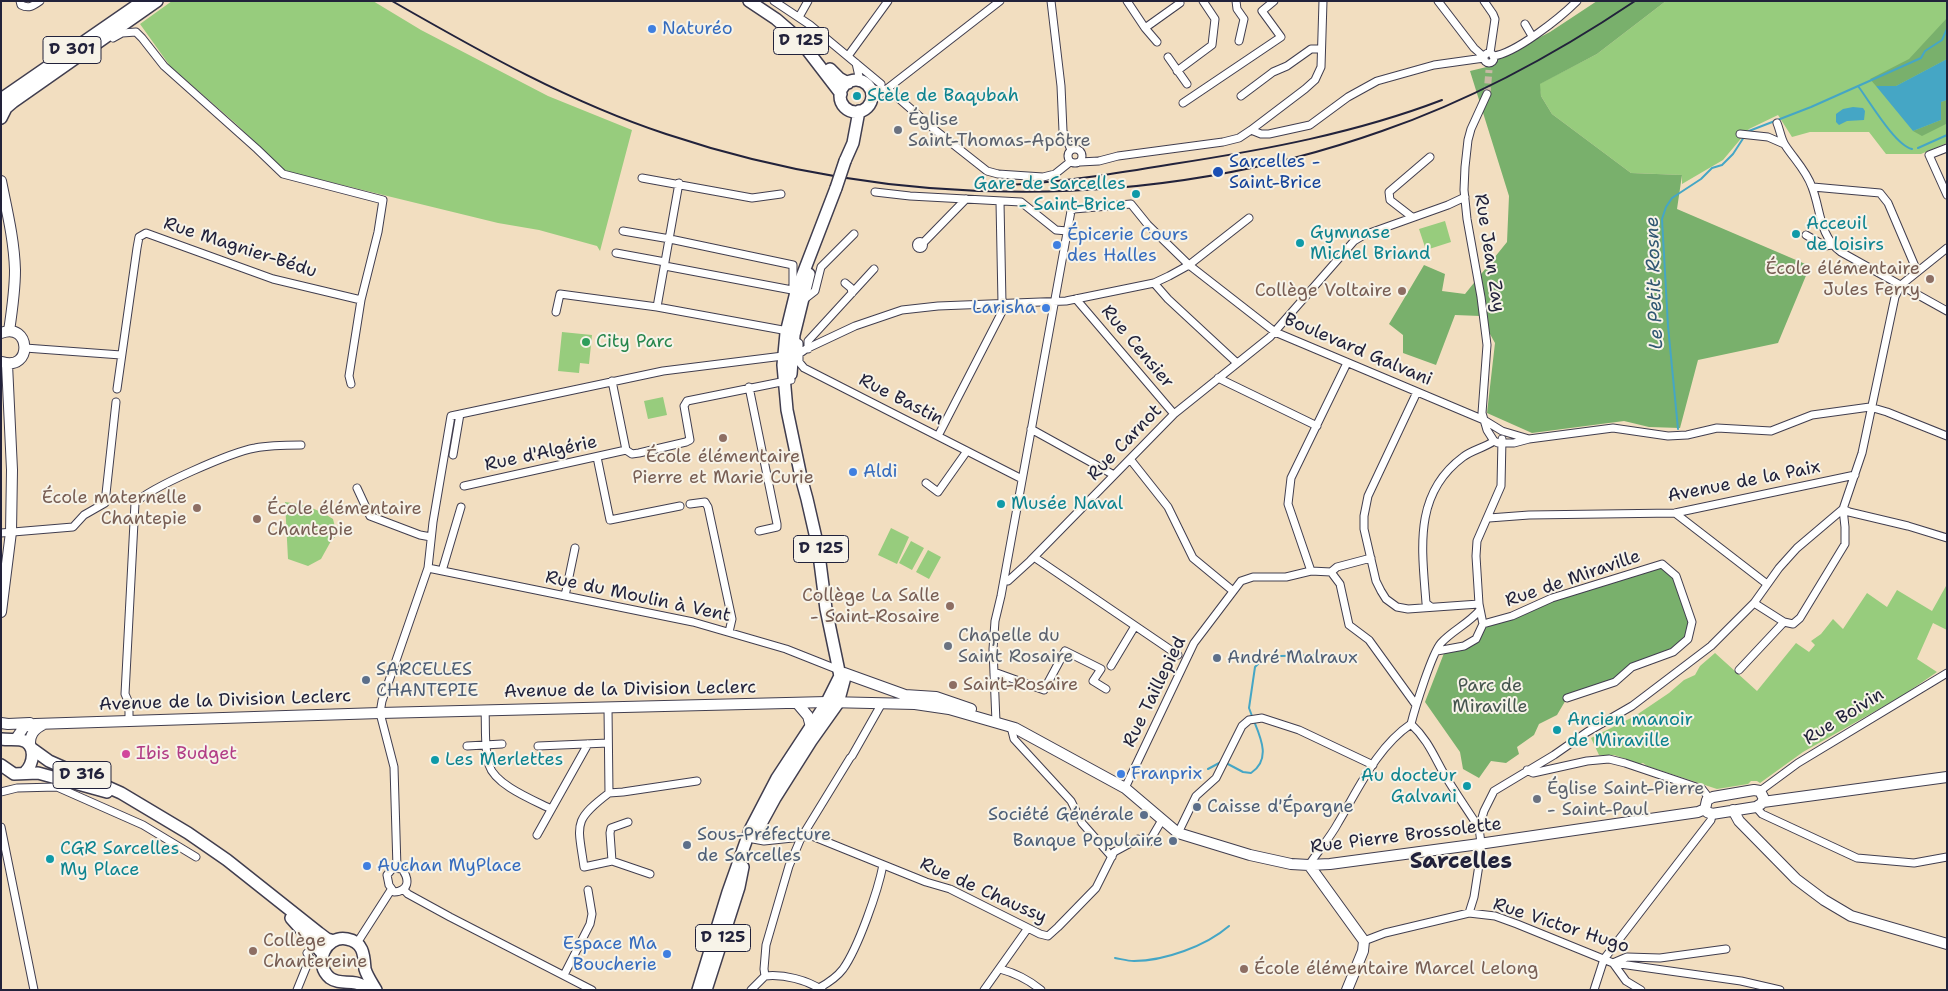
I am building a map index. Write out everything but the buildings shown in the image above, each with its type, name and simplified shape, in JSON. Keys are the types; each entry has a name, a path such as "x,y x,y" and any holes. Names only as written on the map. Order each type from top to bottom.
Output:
{"main road":[{"name":"D 301","path":"1,99 143,1"},
{"name":"D 301","path":"1,118 6,108 14,102 157,1"},
{"name":"D 125","path":"751,1 798,38 843,89"},
{"path":"855,80 865,85 872,93 866,108 855,112 846,108 842,101 843,89 855,80"},
{"name":"D 125","path":"846,108 849,126 847,156"},
{"name":"D 125","path":"706,990 753,839 832,702 840,672 825,564 787,380 791,355 790,335 797,293 853,143 860,111"},
{"path":"1,187 11,229 14,280 5,332 19,335 25,343 22,358 18,362 4,363 12,470 1,612"},
{"name":"Rue Pierre Brossolette","path":"840,672 905,695 945,700 981,713 996,722"},
{"name":"D 125","path":"698,990 728,892 750,830 782,768 811,727 832,702"},
{"name":"Rue Pierre Brossolette","path":"832,702 915,704 948,709 1011,727 1125,788 1178,833 1250,856 1291,864 1333,864 1698,812 1733,810 1759,804 1947,777"},
{"name":"Avenue de la Division Leclerc","path":"1,723 40,724 485,710 832,702"},
{"path":"797,703 808,716 811,727"},
{"path":"15,740 24,727 40,724"},
{"path":"3,769 14,774 24,772 31,763 31,734 40,724"},
{"path":"1,739 23,740 31,747"},
{"name":"D 316","path":"31,747 49,761 106,785 209,847 324,937 334,940"},
{"name":"D 316","path":"24,772 53,776 133,801"},
{"path":"1708,811 1705,804 1709,798 1760,791 1763,795 1759,804"},
{"path":"1733,810 1739,821 1796,880 1824,900 1851,916 1947,944"},
{"path":"1309,865 1364,941 1363,951 1347,990"},
{"name":"D 316","path":"268,893 323,954"},
{"path":"370,990 362,985 335,981 329,977 323,968 323,954 326,947 334,940 344,939 357,943 363,950 368,975 376,990"},
{"path":"349,982 360,976 365,964"}],"street":[{"path":"20,1 21,5 27,8 40,1"},
{"path":"774,1 800,17 881,84"},
{"path":"800,17 808,1"},
{"path":"848,56 888,1"},
{"path":"870,102 1000,1"},
{"path":"1051,1 1061,86 1063,131 1071,150"},
{"path":"1127,1 1157,42"},
{"path":"1177,71 1212,46 1215,18 1202,1"},
{"path":"1236,1 1237,9 1244,19 1240,42"},
{"path":"1183,102 1281,37 1262,11 1274,1"},
{"path":"1070,162 1074,164 1081,160 1099,161 1118,156 1223,142 1239,138 1315,80 1321,67 1324,1"},
{"path":"1438,1 1474,48 1488,59"},
{"path":"1484,1 1495,19 1488,59"},
{"path":"1251,130 1261,134 1269,134 1304,127 1315,122 1330,109 1360,89 1377,81 1434,65 1488,59 1508,52 1562,14 1577,1"},
{"path":"1145,28 1180,3"},
{"path":"1525,24 1532,36"},
{"path":"75,59 95,50 122,32 136,32 164,66 257,148 283,174 383,200 378,232 361,300 349,376 351,384"},
{"path":"1241,96 1273,72 1312,49 1321,49"},
{"path":"1168,57 1187,84"},
{"path":"856,63 865,85 878,90 888,89 935,130 987,171 998,174 1043,177 1055,174 1070,162"},
{"name":"Rue Jean Zay","path":"1484,420 1482,413 1487,345 1482,297 1464,197 1468,140 1486,94"},
{"path":"1777,123 1784,144 1813,187 1826,235 1832,245 1841,252 1947,311"},
{"path":"1740,134 1768,137 1784,144"},
{"path":"1947,148 1929,155 1947,195"},
{"path":"1070,162 1067,155 1071,150"},
{"path":"1071,150 1079,150 1081,160"},
{"path":"1412,217 1390,200 1389,192 1430,157"},
{"path":"642,178 679,183 752,198 781,194"},
{"path":"657,307 679,183"},
{"path":"1813,187 1880,193 1888,203 1917,271"},
{"path":"875,192 1021,202 1056,230 1067,230 1056,301 995,621 993,649 996,722"},
{"name":"Rue Carnot","path":"1004,581 1008,581 1034,557 1174,414 1275,332 1354,241 1364,235 1448,205 1464,197"},
{"path":"923,242 966,199"},
{"path":"938,436 1004,304 1000,202"},
{"name":"Boulevard Galvani","path":"1067,230 1071,211 1083,207 1132,206 1148,225 1189,265 1275,332 1484,420 1502,431 1529,439"},
{"path":"397,868 394,767 380,713 382,701 428,568 431,537 451,416 612,380 694,366 791,355 808,349 855,326 902,310 938,306 1076,299 1154,283 1189,265 1250,218"},
{"path":"622,231 670,239 793,265 797,293"},
{"name":"Rue Magnier-Bédu","path":"121,354 139,236 146,233 274,279 361,300"},
{"path":"616,252 797,293 806,298 815,291 821,268 854,234"},
{"path":"1806,236 1825,246 1832,245"},
{"path":"1754,603 1784,622 1793,624 1800,618 1845,544 1843,510 1862,452 1895,297 1901,285 1947,248"},
{"path":"808,349 808,341 874,269"},
{"path":"845,283 851,288 852,292"},
{"path":"1154,283 1168,299 1237,363"},
{"path":"556,312 560,294 657,307 790,335"},
{"name":"Rue Censier","path":"1076,299 1174,414"},
{"name":"Rue Bastin","path":"790,335 799,343 791,355 804,368 1022,479"},
{"path":"25,348 121,354 117,389"},
{"path":"1311,571 1288,504 1291,478 1347,363"},
{"path":"1218,378 1317,426"},
{"path":"612,380 626,450"},
{"path":"758,531 777,526 777,524 748,387 787,380"},
{"name":"Rue d'Algérie","path":"464,486 626,450 632,454 640,453 686,442 690,440 684,406 687,401 748,387"},
{"path":"1417,392 1368,496 1364,516 1364,529 1376,581 1386,599 1397,607 1408,609 1431,607 1481,614 1476,639 1464,646 1437,650"},
{"path":"6,532 73,527 84,515 105,503 116,402"},
{"path":"1484,420 1489,434 1494,441 1502,443 1613,428 1662,435 1687,435 1717,428 1770,431 1812,414 1870,408 1887,412 1946,434"},
{"path":"452,455 460,414"},
{"path":"1489,434 1493,427"},
{"path":"1031,429 1114,475"},
{"name":"Rue de Miraville","path":"1481,614 1476,556 1477,541 1489,518 1501,486 1502,431"},
{"path":"1431,607 1426,603 1422,543 1423,523 1429,504 1444,475 1451,467 1469,453 1483,448 1494,441"},
{"path":"128,721 130,703 125,694 135,503 191,472 245,450 284,444 301,445"},
{"path":"926,483 938,492 967,451"},
{"path":"597,457 610,520 680,506"},
{"path":"1130,459 1168,507 1192,558 1233,591"},
{"name":"Avenue de la Paix","path":"1489,518 1529,515 1675,513 1855,475"},
{"path":"357,488 370,516 420,535 431,537"},
{"path":"690,504 705,502 708,507 732,619 729,632"},
{"path":"442,571 461,507"},
{"path":"1843,510 1947,538"},
{"path":"1479,828 1490,796 1497,789 1530,772 1632,706 1710,646 1754,603 1797,548 1843,510"},
{"path":"1675,513 1767,584"},
{"path":"565,596 575,548"},
{"path":"1034,557 1178,655"},
{"path":"1371,558 1337,567 1331,572 1340,584 1349,625 1369,640 1416,705"},
{"name":"Rue de Miraville","path":"1411,724 1416,705 1437,650 1445,640 1481,614 1512,616 1552,598 1662,564 1676,576 1692,622 1688,639 1673,652 1632,667 1616,682 1567,698"},
{"name":"Rue du Moulin à Vent","path":"428,568 693,622 786,650 840,672"},
{"name":"Rue Taillepied","path":"1125,788 1194,643 1241,581 1247,578 1286,577 1311,571 1331,572"},
{"path":"1739,670 1784,622"},
{"path":"1112,666 1135,626"},
{"path":"994,672 1044,690 1066,651 1101,669 1093,680 1106,689"},
{"name":"Rue Boivin","path":"1760,791 1798,763 1947,672"},
{"path":"751,990 765,973 766,945 789,866 801,838 882,703"},
{"path":"608,708 609,793"},
{"path":"485,710 486,745 489,765 495,776 507,785 551,809"},
{"path":"1178,833 1196,796 1212,783 1242,726 1253,719 1262,718 1299,730 1372,765"},
{"path":"1309,865 1337,825 1372,765 1399,732 1411,724 1418,730 1435,754 1442,771 1479,828 1482,843 1478,873 1469,912"},
{"path":"1011,727 1014,738 1071,801 1082,823 1112,857"},
{"path":"538,746 608,743"},
{"path":"467,746 502,744"},
{"path":"537,835 588,744"},
{"path":"1530,772 1587,761 1609,759 1625,762 1702,789 1709,798"},
{"path":"650,874 612,861 584,867 580,832 581,820 584,814 609,793 697,781"},
{"path":"1,792 17,788 61,788 143,825 196,857"},
{"path":"1759,804 1762,814 1857,858 1914,863 1947,857"},
{"path":"1470,814 1484,811"},
{"path":"1594,990 1604,959 1710,820 1708,811"},
{"name":"Rue de Chaussy","path":"753,839 764,841 812,836 950,890 1040,934 1048,936 1096,888 1114,852 1138,839 1148,842 1162,820"},
{"path":"612,861 611,828 628,822"},
{"path":"1,827 34,990"},
{"path":"765,973 813,984 821,989 829,982 842,969 854,949 881,879 884,865"},
{"path":"357,943 391,890 387,875 390,871 397,868 402,869 405,872 407,885 404,890 394,892 391,890"},
{"path":"404,890 450,917 592,990"},
{"path":"564,975 590,924 592,914 588,890"},
{"name":"Rue Victor Hugo","path":"1364,941 1385,933 1469,912 1495,916 1613,963 1741,982 1780,990"},
{"path":"984,990 1028,928"},
{"path":"1641,990 1626,981 1613,963 1627,958 1660,958 1726,949"},
{"path":"297,990 310,958 306,953"},
{"path":"1000,969 1011,972 1041,990"}],"green space":[{"path":"172,1 373,1 421,30 548,96 632,130 600,251 597,246 539,230 498,223 285,171 235,123 170,66 140,24"},
{"path":"1597,1 1666,1 1597,54 1540,84 1541,96 1552,114 1631,173 1682,175 1677,209 1810,266 1778,343 1698,360 1680,428 1649,427 1624,421 1532,433 1487,413 1495,343 1480,316 1455,315 1436,365 1403,353 1403,335 1389,324 1424,265 1445,274 1442,291 1465,294 1507,242 1509,196 1470,71 1495,65 1498,59 1550,32"},
{"path":"1666,1 1947,1 1947,143 1921,154 1886,154 1869,132 1810,132 1792,137 1778,115 1749,129 1723,160 1682,184 1682,175 1631,173 1552,114 1541,96 1539,84 1597,54"},
{"path":"1947,18 1947,59 1896,86 1876,86 1870,79 1909,59"},
{"path":"1947,100 1946,124 1922,136 1913,131 1941,120 1941,102"},
{"path":"1445,221 1451,242 1426,250 1419,229"},
{"path":"562,332 592,335 589,364 580,363 579,373 558,371"},
{"path":"663,397 667,415 648,419 644,401"},
{"path":"285,502 310,507 333,519 337,535 331,541 321,559 308,566 288,559"},
{"path":"891,528 909,537 897,564 878,555"},
{"path":"911,541 924,548 912,570 899,563"},
{"path":"928,550 941,557 929,579 916,572"},
{"name":"Parc de Miraville","path":"1662,564 1676,576 1692,622 1688,639 1673,652 1632,667 1615,682 1567,698 1557,715 1539,724 1534,735 1517,747 1519,754 1506,763 1491,761 1479,778 1463,769 1460,752 1425,702 1446,648 1464,646 1480,629 1491,623"},
{"path":"1946,586 1947,630 1933,623 1917,659 1937,672 1902,696 1803,752 1760,783 1751,781 1748,784 1717,789 1647,766 1643,763 1640,764 1614,755 1599,755 1591,738 1635,716 1669,693 1684,680 1695,675 1700,666 1715,653 1757,691 1796,643 1809,652 1815,645 1811,641 1821,634 1833,619 1843,629 1867,593 1887,607 1897,590 1932,611"}],"water":[{"path":"1947,59 1947,100 1941,102 1941,120 1913,131 1876,86 1896,86"},
{"path":"1863,108 1865,111 1864,120 1847,121 1839,125 1836,122 1836,114 1843,109"}],"waterway":[{"name":"Le Petit Rosne","path":"1747,133 1921,58 1925,51 1942,40 1947,29"},
{"path":"1858,86 1891,132 1905,146 1912,149"},
{"path":"1918,148 1947,135"},
{"name":"Le Petit Rosne","path":"1678,429 1668,326 1662,219 1666,207 1672,198 1701,179 1712,168 1722,165 1733,154 1744,137"},
{"name":"Le Petit Rosne","path":"1252,716 1249,708 1255,667 1264,658 1326,655"},
{"name":"Le Petit Rosne","path":"1226,763 1243,772 1251,773 1257,768 1261,762 1263,749 1254,721"},
{"name":"Le Petit Rosne","path":"1208,769 1221,762"},
{"path":"1115,958 1134,961 1171,955 1197,946 1229,926"}],"tunnel":[{"path":"1487,94 1489,70"}],"railway":[{"path":"392,1 526,75 595,107 666,134 753,159 843,177 933,188 1024,192 1115,188 1206,176 1295,158 1382,131 1448,105 1513,74 1575,39 1635,1"},
{"path":"1008,185 1112,174 1275,146 1376,122 1442,100"}],"place":[{"name":"Naturéo","path":"652,29"},
{"name":"Stèle de Baqubah","path":"857,96"},
{"name":"Église Saint-Thomas-Apôtre","path":"898,130"},
{"name":"Sarcelles - Saint-Brice","path":"1218,172"},
{"name":"Gare de Sarcelles - Saint-Brice","path":"1136,194"},
{"name":"Acceuil de loisirs","path":"1796,234"},
{"name":"Gymnase Michel Briand","path":"1300,243"},
{"name":"Épicerie Cours des Halles","path":"1057,245"},
{"name":"École élémentaire Jules Ferry","path":"1930,279"},
{"name":"Collège Voltaire","path":"1402,291"},
{"name":"Larisha","path":"1046,308"},
{"name":"City Parc","path":"586,342"},
{"name":"École élémentaire Pierre et Marie Curie","path":"723,438"},
{"name":"Aldi","path":"853,472"},
{"name":"Musée Naval","path":"1001,504"},
{"name":"École maternelle Chantepie","path":"197,508"},
{"name":"École élémentaire Chantepie","path":"257,519"},
{"name":"Collège La Salle - Saint-Rosaire","path":"950,606"},
{"name":"Chapelle du Saint Rosaire","path":"948,646"},
{"name":"André Malraux","path":"1217,658"},
{"name":"SARCELLES CHANTEPIE","path":"366,680"},
{"name":"Saint-Rosaire","path":"953,685"},
{"name":"Ancien manoir de Miraville","path":"1557,730"},
{"name":"Ibis Budget","path":"126,754"},
{"name":"Les Merlettes","path":"435,760"},
{"name":"Franprix","path":"1121,774"},
{"name":"Au docteur Galvani","path":"1467,786"},
{"name":"Église Saint-Pierre - Saint-Paul","path":"1537,799"},
{"name":"Caisse d'Épargne","path":"1197,807"},
{"name":"Société Générale","path":"1144,815"},
{"name":"Banque Populaire","path":"1173,841"},
{"name":"Sous-Préfecture de Sarcelles","path":"687,845"},
{"name":"CGR Sarcelles My Place","path":"50,859"},
{"name":"Auchan MyPlace","path":"367,866"},
{"name":"Collège Chantereine","path":"253,951"},
{"name":"Espace Ma Boucherie","path":"667,954"},
{"name":"École élémentaire Marcel Lelong","path":"1244,969"}],"district":[{"name":"Sarcelles","path":"1461,862"}]}
